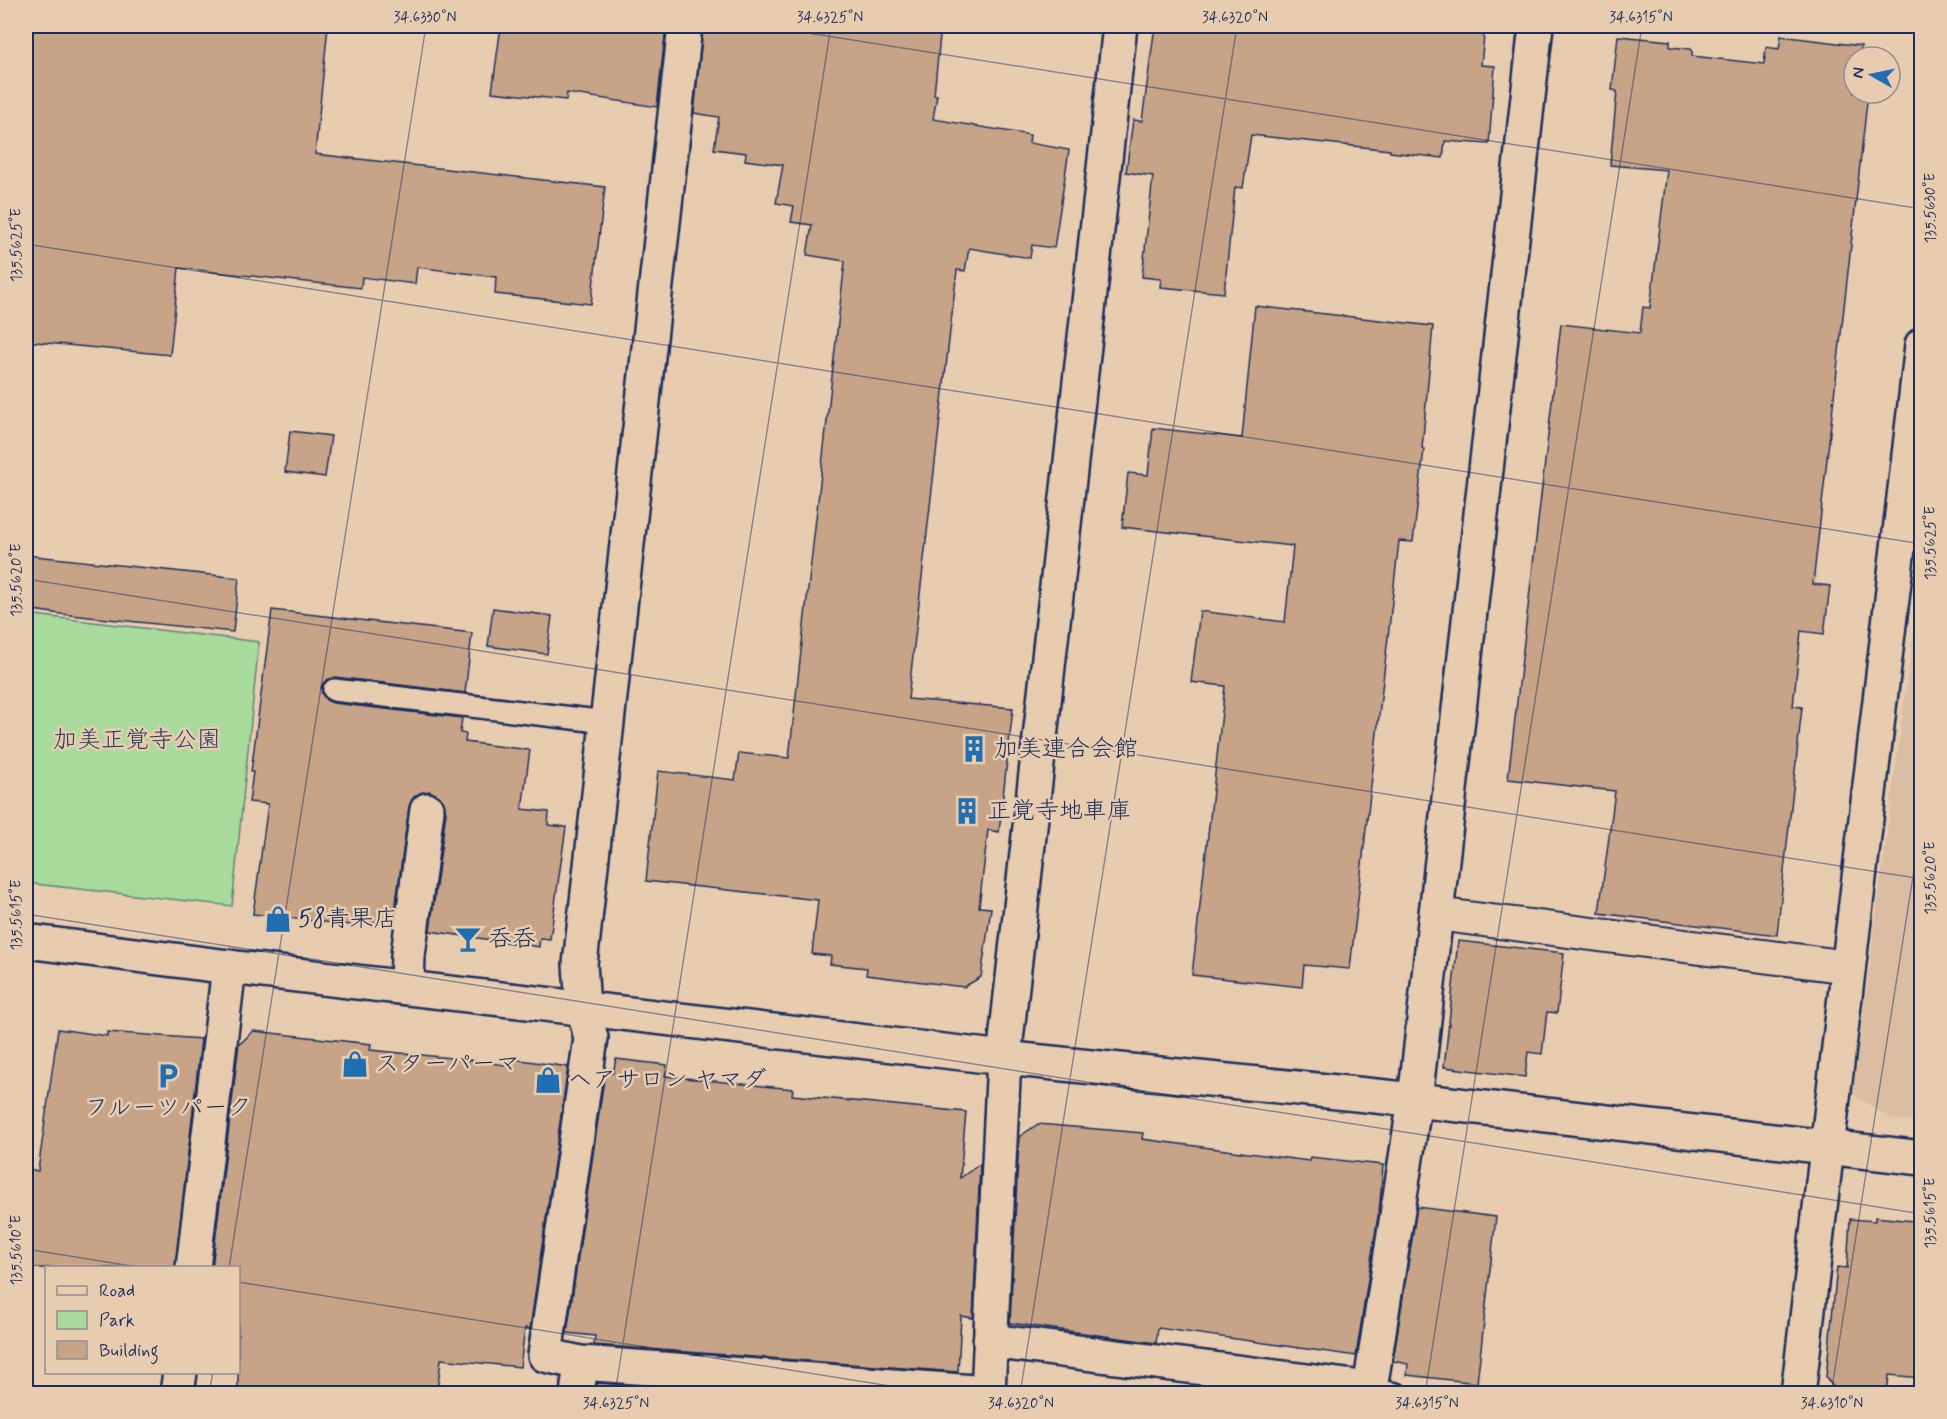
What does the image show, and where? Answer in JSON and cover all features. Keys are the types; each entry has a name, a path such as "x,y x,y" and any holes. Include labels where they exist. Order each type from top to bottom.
{"street":[{"path":"685,26 580,964 583,1007 591,1038 545,1355 579,1378 988,1393 1004,1058 1120,26"},
{"path":"990,1341 1383,1391 1536,26"},
{"path":"1798,1394 1922,345"},
{"path":"406,987 427,810"},
{"path":"1436,914 1849,967"},
{"path":"26,941 1004,1058 1415,1100 1922,1158"},
{"path":"193,1266 229,967"},
{"path":"177,1394 180,1374"}],"lane":[{"path":"334,690 607,722"}],"shaded area":[{"path":"1921,574 1922,1121 1891,1119 1853,1094"}],"green space":[{"name":"加美正覚寺公園","path":"26,614 259,642 232,906 26,883"}],"building":[{"path":"26,26 328,26 315,154 605,187 591,304 495,294 496,277 417,267 415,284 362,277 361,288 179,268 170,355 26,341"},
{"path":"501,26 666,26 657,107 567,93 566,100 492,92"},
{"path":"703,26 941,26 934,95 937,95 933,119 1030,135 1029,143 1069,150 1054,248 1032,245 1030,258 969,248 965,271 957,270 908,699 1013,708 999,832 988,830 979,907 991,908 981,977 964,987 866,975 867,968 830,964 831,956 812,954 818,900 646,881 658,771 735,780 739,753 789,758 845,261 807,255 812,225 791,222 794,206 776,203 783,165 745,160 746,153 714,149 719,117 694,113"},
{"path":"1155,26 1485,26 1481,65 1495,66 1489,144 1445,141 1443,158 1251,135 1243,188 1235,187 1224,293 1160,287 1161,279 1142,277 1153,176 1126,172 1133,120 1142,121"},
{"path":"1618,36 1670,41 1670,47 1692,49 1692,56 1764,64 1766,47 1779,49 1781,36 1853,45 1842,45 1842,105 1867,105 1813,584 1830,586 1824,634 1801,631 1793,706 1802,707 1777,935 1599,913 1615,791 1508,779 1561,324 1640,333 1643,307 1650,308 1667,170 1610,165 1617,91 1612,90"},
{"path":"1255,306 1433,326 1422,449 1424,449 1413,542 1399,541 1350,969 1304,965 1302,987 1192,975 1225,686 1191,682 1200,611 1285,622 1293,546 1122,527 1128,473 1148,475 1153,428 1242,438"},
{"path":"290,431 331,436 325,477 285,472"},
{"path":"26,555 239,578 233,632 26,609"},
{"path":"493,608 552,616 547,654 488,646"},
{"path":"272,610 472,633 465,693 335,677 324,682 321,688 322,694 326,700 333,703 462,718 460,733 466,734 465,742 530,750 522,809 549,812 548,825 566,827 550,939 540,938 539,947 430,931 446,812 444,802 439,796 429,791 413,798 409,807 393,925 359,920 359,926 253,914 268,804 249,802"},
{"path":"1458,941 1564,953 1557,1013 1547,1012 1542,1054 1528,1052 1525,1077 1444,1067"},
{"path":"58,1029 107,1036 107,1032 201,1039 175,1266 26,1268 26,1169 38,1171"},
{"path":"253,1031 371,1044 370,1050 512,1066 514,1059 568,1067 530,1329 525,1328 520,1367 441,1359 437,1394 238,1394 240,1266 212,1266 239,1043"},
{"path":"616,1059 667,1065 665,1076 793,1089 792,1095 966,1112 960,1178 980,1164 973,1318 961,1316 958,1372 594,1345 595,1336 567,1333 605,1072 613,1073"},
{"path":"1038,1124 1143,1133 1142,1139 1309,1161 1310,1157 1383,1165 1380,1203 1356,1356 1158,1328 1156,1343 1010,1323 1019,1137"},
{"path":"1417,1207 1496,1217 1477,1383 1407,1375 1408,1364 1393,1361"},
{"path":"1875,1217 1922,1222 1922,1378 1889,1375 1887,1394 1838,1394 1826,1377 1837,1267 1847,1268 1850,1219 1875,1221"},
{"path":"597,1383 740,1394 596,1394"}],"place":[{"name":"加美連合会館","path":"974,749"},
{"name":"正覚寺地車庫","path":"967,811"},
{"name":"58青果店","path":"278,919"},
{"name":"呑呑","path":"468,939"},
{"name":"スターパーマ","path":"355,1064"},
{"name":"フルーツパーク","path":"168,1076"},
{"name":"ヘアサロン ヤマダ","path":"548,1080"}]}
